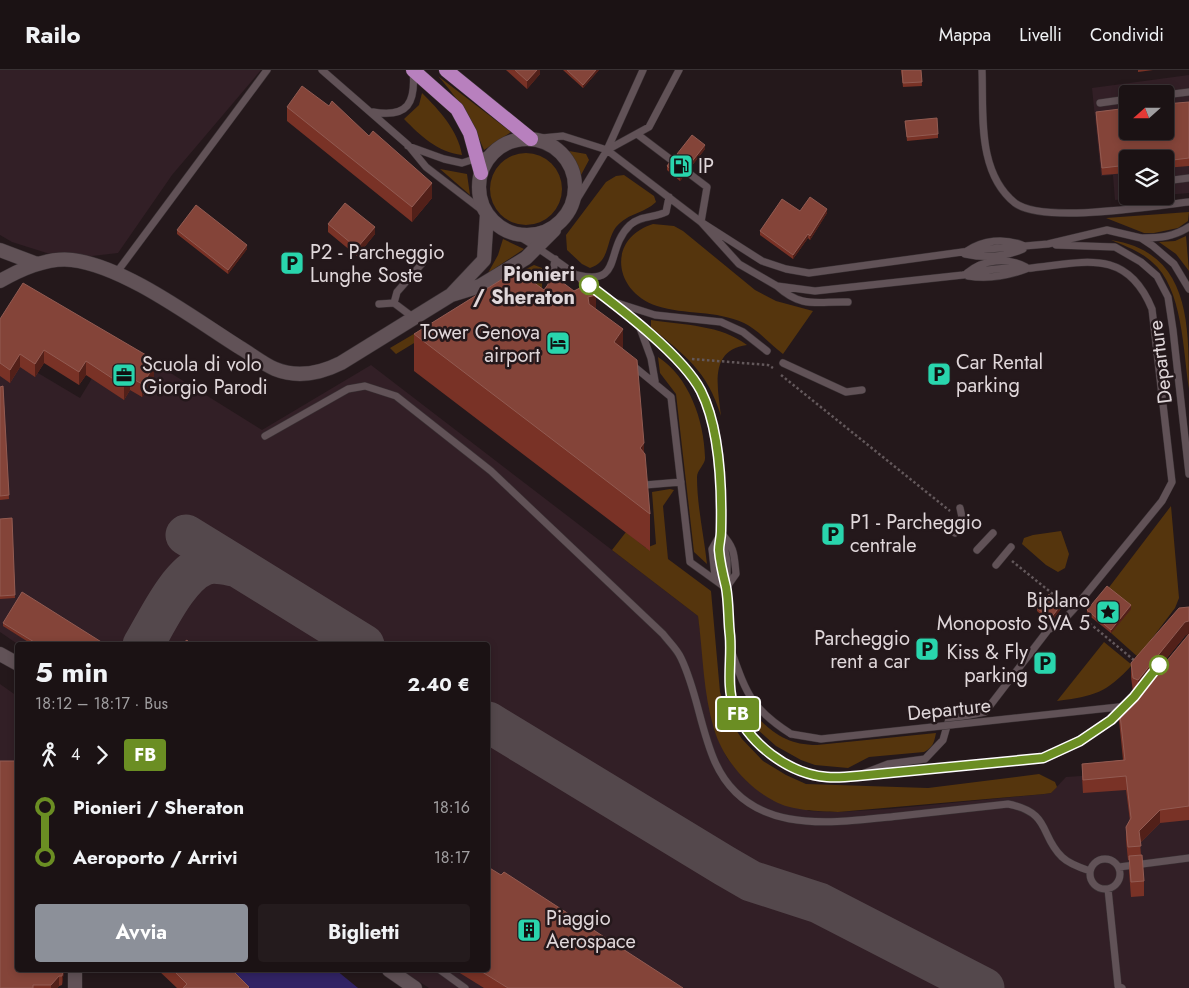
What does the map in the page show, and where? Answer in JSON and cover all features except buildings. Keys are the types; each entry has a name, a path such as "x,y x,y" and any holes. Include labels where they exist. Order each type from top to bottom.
{"highway":[{"path":"413,70 457,109 470,133 481,173"},
{"path":"446,70 532,139"}],"street":[{"path":"450,295 480,286 526,258 562,221 570,209 576,184 568,162 553,146 532,139 513,141 493,153 481,173 480,198 486,214 496,225 517,235 530,236 543,233 562,221"},
{"path":"0,281 37,264 70,259 100,265 117,272 276,369 303,374 322,372 341,363 450,295 484,260 486,214"},
{"path":"0,250 37,264"},
{"path":"0,654 15,662"},
{"path":"75,988 76,972"},
{"path":"392,972 415,988"}],"lane":[{"path":"117,272 267,70"},
{"path":"322,70 408,145 426,167 486,214"},
{"path":"372,112 390,115 403,110 412,97 414,90 413,70"},
{"path":"570,209 607,150 643,70"},
{"path":"607,150 649,127 679,70"},
{"path":"982,70 986,152 992,172 1001,188 1016,204 1033,210 1059,214 1189,202"},
{"path":"1174,94 1189,92"},
{"path":"1100,102 1119,100"},
{"path":"637,134 707,187 701,222"},
{"path":"532,139 563,136 607,150 701,222 762,261 809,274 962,254 978,257 1004,255 1027,247 1107,230 1141,238 1162,238 1179,233 1189,227"},
{"path":"408,145 444,159 462,163 493,153"},
{"path":"1174,180 1189,178"},
{"path":"574,274 596,278 606,274 611,265 617,243 624,232 641,219 666,212 669,198"},
{"path":"701,222 739,264 776,286 790,298 807,302 848,302"},
{"path":"517,235 555,259 607,298 683,365 700,390 712,421 718,469 721,533 712,549 715,576 726,588 731,648 730,681 734,707 746,729 761,745 781,761 801,772 826,777 857,776 1043,758 1080,741 1111,720 1134,697"},
{"path":"1141,238 1174,264 1189,289"},
{"path":"962,254 978,243 1010,240 1027,247"},
{"name":"Departure","path":"1048,244 1115,247 1141,262 1157,276 1168,298 1189,474"},
{"path":"394,304 397,292 426,259"},
{"path":"551,295 555,259"},
{"path":"776,286 815,291 963,275 988,270 1029,268 1091,261 1106,263 1133,278 1145,292 1152,309 1172,482 1162,501 1061,623 1048,630 985,712 949,719 943,740 925,759 888,764 857,776"},
{"path":"607,298 640,312 721,322 743,332 767,351"},
{"path":"379,304 394,304 414,318"},
{"path":"639,326 651,358 655,381"},
{"path":"624,358 655,381 671,397 690,562 726,588"},
{"path":"783,363 846,392 862,390"},
{"path":"266,436 348,389 365,386 396,396 491,471 663,634 680,656 689,676 700,720 716,764 728,784 752,806 775,816 803,823 835,823 1008,804 1022,807 1035,816 1046,827 1062,857 1090,871"},
{"path":"645,485 681,482"},
{"path":"955,533 963,522 960,508"},
{"path":"721,533 734,546 736,567 736,574 726,588"},
{"path":"977,550 993,533"},
{"path":"996,565 1011,547"},
{"name":"Departure","path":"731,648 748,696 771,721 791,734 821,739 1125,708 1138,701 1144,693"},
{"path":"1119,867 1189,858"},
{"path":"1101,859 1114,861 1119,867 1120,879 1113,887 1108,889 1097,886 1090,876 1090,871 1093,864 1101,859"},
{"path":"1108,889 1119,987"},
{"path":"443,972 465,988"}],"path":[{"path":"689,362 693,359 768,365 963,522"}],"shaded area":[{"path":"0,70 261,70 172,175 118,253 92,256 50,254 12,242 0,235"},
{"path":"1189,75 1189,193 1174,194 1174,150 1119,150 1119,200 1115,200 1113,175 1101,176 1092,88"},
{"path":"438,76 511,132 484,150 465,111"},
{"path":"422,93 441,113 452,129 462,155 437,147 404,119 419,105"},
{"path":"569,151 586,154 589,160 581,175"},
{"path":"526,153 546,159 556,169 562,189 556,209 546,219 526,225 506,219 496,209 490,189 496,169 506,159"},
{"path":"440,169 467,174 470,195"},
{"path":"624,175 654,196 656,202 618,224 611,235 601,262 590,268 582,264 567,250 566,235 606,182 616,176"},
{"path":"1189,212 1188,221 1178,228 1154,233 1144,233 1106,218"},
{"path":"653,224 674,226 683,231 755,290 776,301 813,311 783,354 759,333 744,323 723,316 678,311 657,306 643,299 632,289 624,278 621,265 622,253 628,241 638,231"},
{"path":"1186,236 1189,271 1176,254 1159,242 1175,241"},
{"path":"503,239 524,249 488,273 498,255"},
{"path":"1111,240 1137,247 1156,259 1170,274 1179,294 1185,315 1188,339 1189,389 1180,321 1170,287 1162,273 1147,258"},
{"path":"534,265 542,268 542,293 514,275"},
{"path":"497,285 490,297 396,354 390,348"},
{"path":"651,320 702,327 726,333 747,345 735,348 726,354 721,362 718,372 718,394 721,416 709,387 702,376 685,356 651,327"},
{"path":"0,324 38,373 80,398 116,339 262,430 371,365 698,616 714,730 727,758 747,781 809,811 838,812 889,809 1044,794 1051,793 1066,777 1125,773 1189,691 1189,988 429,988 404,972 490,972 490,642 15,642 0,632"},
{"path":"658,357 669,366 686,388 693,401 702,429 705,460 697,474 697,488 707,564 694,552 676,394 660,373"},
{"path":"674,490 663,506 668,559 711,591 720,692 727,716 742,739 763,761 806,784 928,788 1039,774 1055,782 1057,787 1051,793 1044,794 838,812 789,807 774,801 754,788 737,771 723,751 714,729 705,687 698,616 612,550 626,532 646,548 656,544 652,492"},
{"path":"1171,506 1179,598 1175,608 1138,657 1111,633 1131,609 1107,590"},
{"path":"1061,531 1069,554 1065,568 1058,572 1046,565 1022,544 1024,538 1033,535"},
{"path":"1104,642 1132,665 1115,682 1099,692 1057,701"},
{"path":"0,684 15,695 16,972 0,988"},
{"path":"742,701 766,726 793,742 817,745 936,733 935,739 933,744 924,752 869,757 848,768 815,765 801,760 776,746 758,730"},
{"path":"233,972 338,972 358,988 250,988"}],"taxiway":[{"path":"145,642 169,600 185,578 194,570 212,563 238,567 186,535"},
{"path":"238,567 359,642"},
{"path":"490,723 751,881 819,903 984,988"}],"bus line":[{"name":"FB","path":"589,285 607,298 683,365 700,390 712,421 718,469 721,533 719,548 722,575 726,588 731,648 730,681 734,707 746,729 761,745 781,761 801,772 826,777 918,771 1043,758 1080,741 1111,720 1134,697 1159,665"}],"place":[{"name":"IP","path":"681,166"},
{"name":"P2 - Parcheggio Lunghe Soste","path":"292,263"},
{"name":"Pionieri / Sheraton","path":"589,285"},
{"name":"Tower Genova airport","path":"558,343"},
{"name":"Car Rental parking","path":"939,374"},
{"name":"Scuola di volo Giorgio Parodi","path":"124,375"},
{"name":"P1 - Parcheggio centrale","path":"833,534"},
{"name":"Biplano Monoposto SVA 5","path":"1108,612"},
{"name":"Parcheggio rent a car","path":"927,649"},
{"name":"Kiss & Fly parking","path":"1045,663"},
{"name":"Piaggio Aerospace","path":"529,930"}]}
